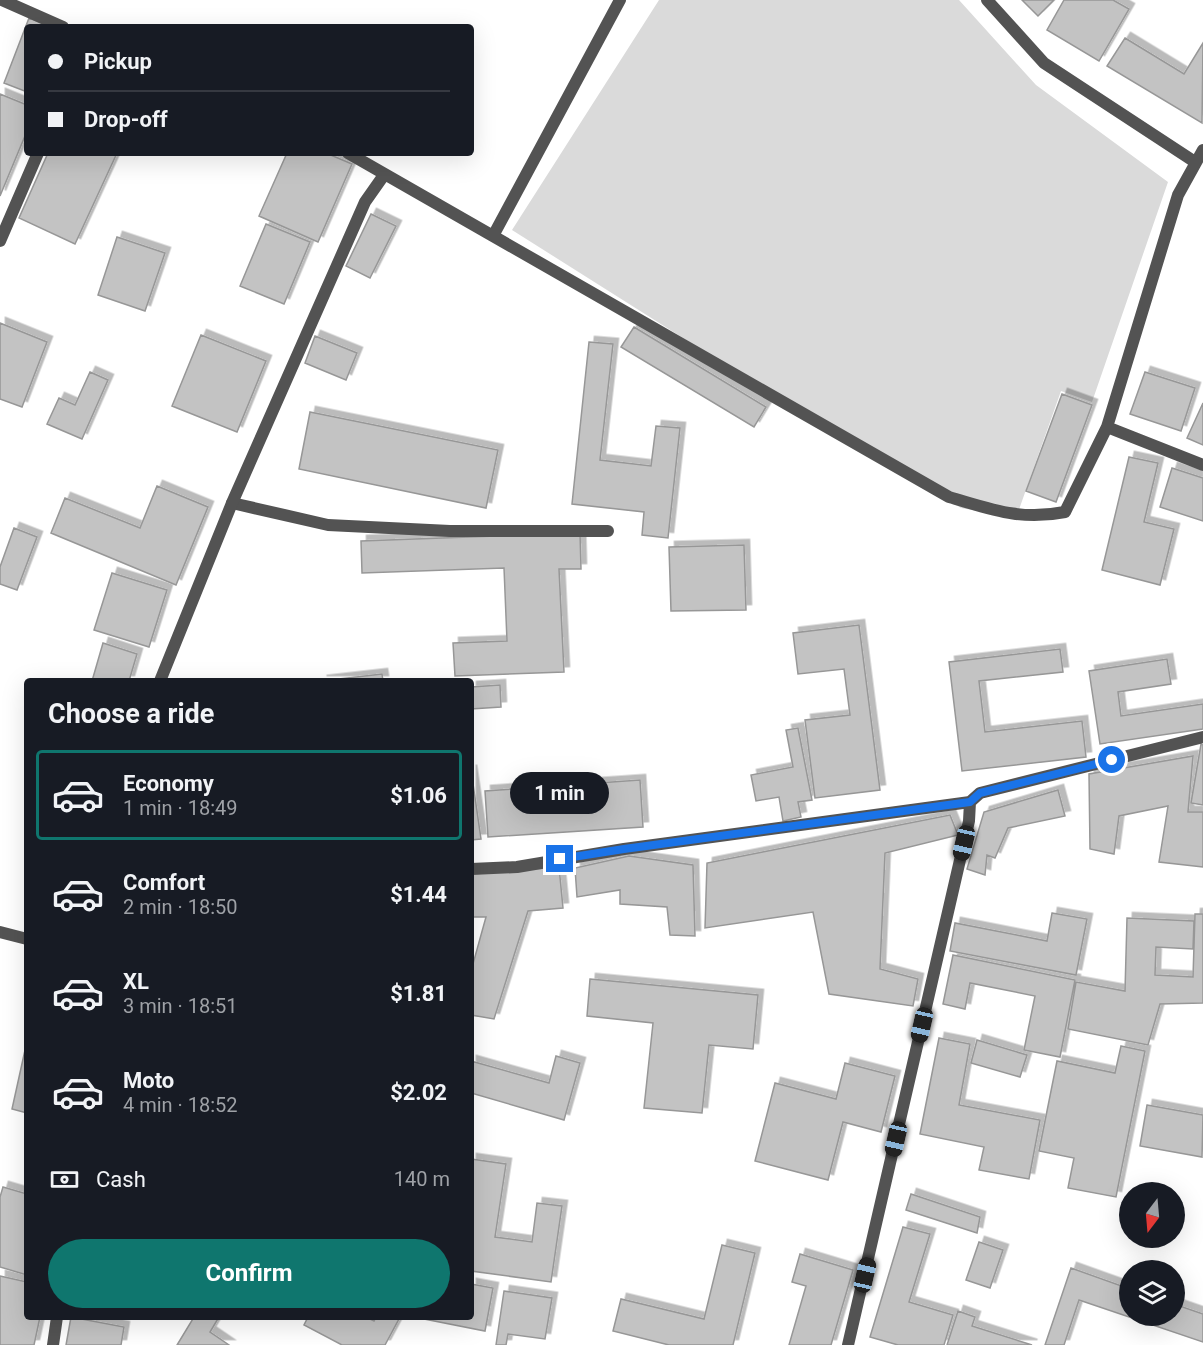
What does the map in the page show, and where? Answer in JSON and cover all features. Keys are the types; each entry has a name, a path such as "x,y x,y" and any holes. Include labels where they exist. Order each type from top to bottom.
{"street":[{"path":"2,0 56,24"},
{"path":"493,236 620,0"},
{"path":"987,0 1044,63 1196,162"},
{"path":"353,156 949,497 1010,515 1043,517 1065,512 1107,427 1178,195 1203,150"},
{"path":"0,241 37,156"},
{"path":"161,678 232,503 365,202 384,175"},
{"path":"1107,427 1203,465"},
{"path":"232,503 328,525 450,531 608,531"},
{"path":"474,869 517,867 624,849 970,802 980,793 1203,737"},
{"path":"850,1344 966,832 970,802"},
{"path":"0,932 24,938"},
{"path":"53,1345 57,1320"}],"shaded area":[{"path":"659,0 959,0 1036,85 1168,182 1092,402 1061,391 1016,518 961,508 740,374 512,230"}],"building":[{"path":"1022,0 1054,0 1038,16"},
{"path":"1064,0 1113,0 1129,9 1099,61 1047,30"},
{"path":"29,18 45,24 27,24"},
{"path":"24,31 24,91 4,83"},
{"path":"1125,38 1184,74 1203,43 1202,123 1107,66"},
{"path":"0,94 24,104 24,138 0,196"},
{"path":"47,156 116,156 75,244 19,218"},
{"path":"286,156 333,156 352,164 318,242 259,216"},
{"path":"371,214 396,226 370,278 346,266"},
{"path":"266,224 310,242 284,304 240,286"},
{"path":"117,237 165,253 145,311 98,295"},
{"path":"0,323 47,342 22,407 0,399"},
{"path":"634,327 766,407 754,427 621,347"},
{"path":"201,335 266,361 237,432 172,406"},
{"path":"315,336 357,353 346,380 305,363"},
{"path":"589,342 613,344 600,460 651,466 656,426 680,428 668,538 642,535 644,512 572,504"},
{"path":"90,372 108,380 82,439 47,424 59,398 75,405"},
{"path":"1145,372 1195,388 1181,431 1130,414"},
{"path":"1062,394 1092,405 1056,502 1026,491"},
{"path":"1203,403 1203,445 1187,438"},
{"path":"310,412 498,450 486,508 299,469"},
{"path":"1129,457 1158,463 1144,522 1174,529 1160,585 1102,570"},
{"path":"1172,468 1203,478 1203,521 1160,507"},
{"path":"157,486 208,507 176,585 51,533 65,498 140,528"},
{"path":"14,528 37,537 17,590 0,584 0,567"},
{"path":"580,533 581,569 559,569 564,672 455,676 453,643 507,641 504,568 362,573 361,541"},
{"path":"744,545 746,610 671,611 669,547"},
{"path":"112,573 167,590 149,647 94,630"},
{"path":"859,625 880,790 815,798 805,720 850,715 844,669 798,674 793,633"},
{"path":"103,643 137,654 130,678 93,678"},
{"path":"1060,649 1063,672 979,681 985,732 1082,721 1086,757 962,771 949,662"},
{"path":"1167,659 1171,684 1118,692 1121,716 1203,704 1203,729 1100,744 1089,671"},
{"path":"382,674 383,678 347,678"},
{"path":"500,685 501,707 474,709 474,687"},
{"path":"798,728 812,800 798,802 801,817 783,821 779,797 756,801 751,775 793,767 786,730"},
{"path":"1201,744 1203,745 1203,805 1191,803"},
{"path":"1193,756 1188,812 1203,812 1203,867 1159,862 1168,806 1119,816 1114,854 1090,849 1089,774"},
{"path":"640,780 643,827 488,837 485,791"},
{"path":"1058,790 1065,816 1008,828 995,858 987,855 985,875 967,869 984,812"},
{"path":"474,791 481,839 474,840"},
{"path":"950,815 958,835 885,853 880,969 918,979 913,1006 829,994 813,912 705,928 707,863"},
{"path":"629,856 693,865 695,936 670,935 667,907 620,904 620,890 577,897 575,868"},
{"path":"559,867 563,908 528,911 494,1019 474,1016 474,960 486,917 474,917 474,874"},
{"path":"1052,913 1087,919 1076,975 950,951 955,923 1047,941"},
{"path":"1195,914 1203,914 1203,1003 1160,1004 1148,1045 1068,1029 1076,982 1125,991 1127,918 1194,921 1193,949 1156,947 1155,975 1193,977"},
{"path":"953,955 1075,980 1060,1057 1024,1050 1035,996 970,983 965,1009 943,1004"},
{"path":"590,979 758,995 753,1049 709,1045 702,1113 644,1108 653,1023 587,1016"},
{"path":"939,1038 970,1044 959,1105 1040,1120 1029,1179 979,1170 984,1147 920,1134"},
{"path":"977,1040 1027,1055 1020,1077 971,1063"},
{"path":"1121,1046 1145,1051 1116,1197 1068,1188 1074,1158 1039,1151 1057,1061 1115,1073"},
{"path":"24,1055 24,1112 12,1109"},
{"path":"556,1056 580,1063 564,1120 474,1094 474,1062 549,1083"},
{"path":"845,1063 895,1076 881,1132 843,1122 828,1180 755,1161 775,1083 836,1099"},
{"path":"1147,1105 1203,1115 1202,1157 1140,1146"},
{"path":"474,1159 506,1164 495,1237 532,1242 537,1203 562,1206 551,1282 474,1271"},
{"path":"3,1187 24,1193 24,1274 0,1267 0,1197"},
{"path":"911,1194 980,1217 977,1233 906,1210"},
{"path":"903,1227 930,1234 909,1302 953,1315 944,1345 898,1345 870,1337"},
{"path":"979,1242 1003,1250 990,1288 966,1280"},
{"path":"722,1245 755,1253 733,1345 669,1345 613,1331 621,1299 704,1319"},
{"path":"800,1254 853,1270 831,1345 789,1345 806,1286 792,1282"},
{"path":"1071,1268 1119,1285 1119,1314 1079,1300 1064,1345 1045,1345"},
{"path":"0,1276 24,1281 24,1320 39,1320 34,1345 0,1345"},
{"path":"474,1285 493,1288 485,1331 429,1320 474,1320"},
{"path":"504,1291 552,1298 545,1339 508,1334 506,1345 496,1345"},
{"path":"1185,1308 1203,1314 1203,1342 1156,1326 1185,1326"},
{"path":"958,1311 975,1317 972,1326 1032,1345 947,1345"},
{"path":"70,1320 87,1320 124,1327 121,1345 66,1345"},
{"path":"192,1320 217,1320 210,1332 229,1345 177,1345"},
{"path":"306,1320 398,1320 385,1345 342,1345 304,1325"}],"route":[{"path":"560,859 970,802 980,793 1112,760"}]}
